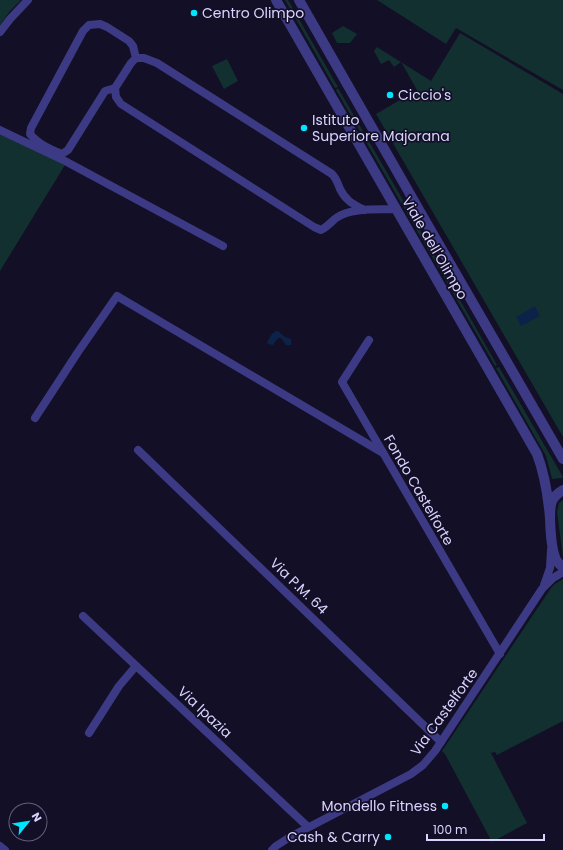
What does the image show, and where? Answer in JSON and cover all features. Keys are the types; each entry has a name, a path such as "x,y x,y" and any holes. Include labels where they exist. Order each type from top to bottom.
{"street":[{"path":"0,32 28,0"},
{"name":"Viale dell'Olimpo","path":"276,0 537,454 546,481 554,557 558,563 563,566"},
{"name":"Viale dell'Olimpo","path":"298,0 563,459"},
{"path":"136,58 133,46 129,41 100,24 89,25 83,31 31,128 30,134 36,140 62,154 68,150 106,91 115,88 131,63 136,58 144,58 156,63 332,174 336,179 340,190 349,202 364,210"},
{"path":"115,88 116,97 121,104 314,227 321,230 336,218 352,211 396,209"},
{"path":"0,130 65,161 224,246"},
{"path":"35,418 117,296 383,453"},
{"name":"Fondo Castelforte","path":"369,340 342,382 500,654"},
{"name":"Via P.M. 64","path":"138,450 441,742"},
{"path":"550,518 554,498 563,490"},
{"name":"Via Castelforte","path":"542,590 550,568 552,540"},
{"name":"Via Castelforte","path":"272,850 283,841 308,827 411,774 426,762 435,751 542,590 553,578 563,572"},
{"name":"Via Ipazia","path":"83,616 308,827"},
{"path":"88,733 119,686 136,666"},
{"path":"0,846 5,850"}],"green space":[{"path":"0,0 21,0 10,11 0,25"},
{"path":"285,0 288,0 338,87 335,88"},
{"path":"377,0 563,0 563,90 456,28 446,44"},
{"path":"343,26 357,34 350,43 337,43 332,33"},
{"path":"460,33 563,94 563,437 376,114 417,90 401,62 431,81"},
{"path":"377,47 401,62 394,67 389,60 381,64 374,51"},
{"path":"227,59 238,81 224,89 212,66"},
{"path":"338,88 418,226 415,227 336,90"},
{"path":"0,133 65,165 0,271"},
{"path":"419,228 497,365 495,366 416,229"},
{"path":"499,367 563,477 562,478 552,479 546,456 496,368"},
{"path":"563,500 563,557 557,512 559,503"},
{"path":"563,579 563,721 497,755 495,752 491,753 527,823 492,842 442,751 551,588"}],"water":[{"path":"535,306 540,316 521,326 516,317"},
{"path":"276,331 291,339 291,345 286,345 281,338 278,338 273,345 268,344 267,342"}],"place":[{"name":"Centro Olimpo","path":"194,13"},
{"name":"Ciccio's","path":"390,95"},
{"name":"Istituto Superiore Majorana","path":"304,128"},
{"name":"Mondello Fitness","path":"445,806"},
{"name":"Cash & Carry","path":"388,837"}]}
